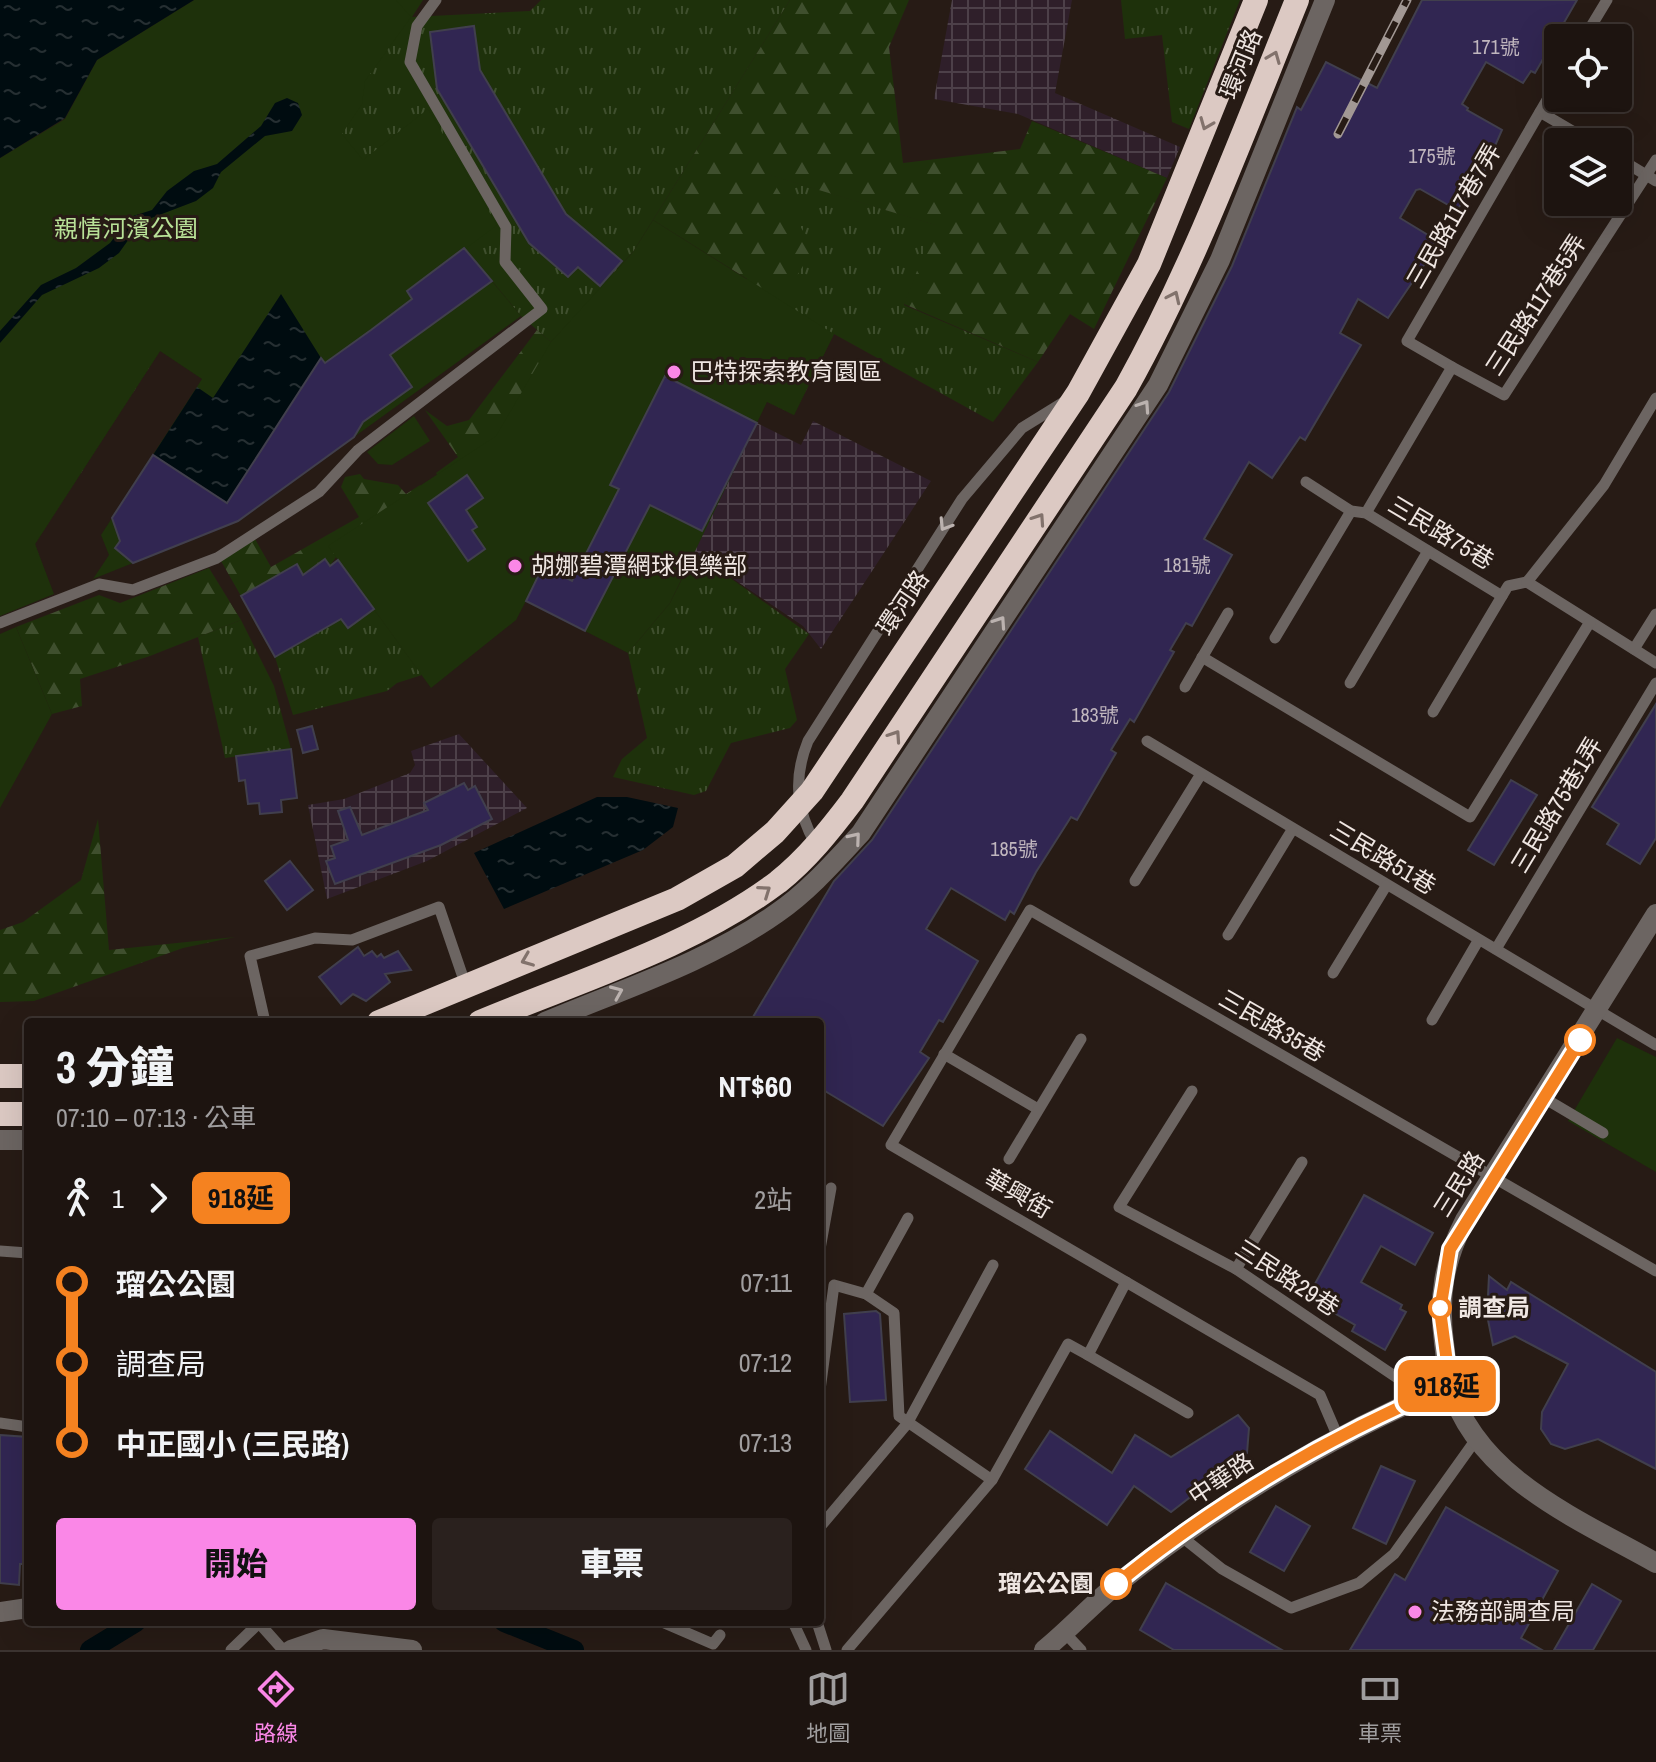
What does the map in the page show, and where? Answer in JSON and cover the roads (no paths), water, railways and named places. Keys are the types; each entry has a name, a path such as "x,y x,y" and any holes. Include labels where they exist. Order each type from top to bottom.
{"highway":[{"name":"環河路","path":"389,1018 677,899 735,866 775,832 812,791 1078,393 1149,264 1256,0"},
{"name":"環河路","path":"489,1018 724,917 780,880 820,842 852,801 1133,375 1192,259 1297,0"},
{"path":"0,1076 24,1076"},
{"path":"0,1114 24,1114"}],"street":[{"path":"554,1018 722,947 778,913 820,877 861,833 1158,385 1220,260 1325,0"},
{"name":"三民路","path":"1656,914 1450,1249 1441,1288 1440,1310 1450,1385 1477,1438 1498,1464 1521,1482 1656,1563"},
{"path":"0,1140 24,1140"},
{"name":"中華路","path":"1044,1650 1122,1580 1271,1476 1338,1437 1450,1385"},
{"path":"0,1612 24,1609"},
{"path":"291,1650 323,1639 412,1650"}],"lane":[{"path":"0,623 99,584 133,590 217,558 319,492 358,450 542,309 505,262 506,227 410,62 417,26 436,0"},
{"path":"1592,24 1607,0"},
{"name":"三民路117巷7弄","path":"1452,367 1407,341 1544,105"},
{"path":"1540,112 1567,128"},
{"path":"1632,166 1652,178 1656,160"},
{"name":"三民路117巷5弄","path":"1366,513 1452,367 1504,395 1652,178"},
{"path":"842,872 817,848 801,813 798,776 808,741 962,499 996,454 1022,428 1078,393"},
{"path":"1656,398 1604,485 1527,582 1656,663"},
{"path":"1306,482 1351,511 1366,513"},
{"path":"1275,638 1351,511"},
{"name":"三民路75巷","path":"1366,513 1502,596 1508,586 1527,582"},
{"path":"1350,683 1428,551"},
{"path":"1433,712 1502,596"},
{"path":"1185,687 1228,613"},
{"path":"1634,649 1656,614"},
{"path":"1202,657 1470,817 1590,622"},
{"name":"三民路75巷1弄","path":"1496,949 1656,683"},
{"name":"三民路51巷","path":"1147,741 1656,1045"},
{"path":"1135,881 1201,774"},
{"path":"1228,935 1292,830"},
{"path":"1333,973 1386,886"},
{"path":"264,1018 250,956 315,938 352,940 439,907 466,986"},
{"name":"華興街","path":"1030,910 891,1145 1320,1395 1338,1437"},
{"name":"三民路35巷","path":"1030,910 1656,1271"},
{"path":"1432,1020 1478,941"},
{"path":"1009,1159 1081,1039"},
{"path":"944,1054 1038,1109"},
{"name":"三民路29巷","path":"1192,1091 1119,1207 1236,1269 1424,1396"},
{"path":"1544,1098 1603,1133"},
{"path":"1236,1269 1302,1162"},
{"path":"824,1227 831,1188"},
{"path":"866,1294 908,1218"},
{"path":"0,1251 24,1253"},
{"path":"824,1522 907,1424 993,1265"},
{"path":"1088,1355 1126,1282"},
{"path":"824,1360 834,1285 866,1294 894,1313 899,1416 992,1480"},
{"path":"847,1650 992,1480 1068,1344 1188,1413"},
{"path":"0,1423 24,1426"},
{"path":"1182,1537 1222,1569 1291,1608 1359,1583 1394,1554 1477,1438"},
{"path":"231,1650 256,1626"},
{"path":"263,1626 283,1650"},
{"path":"671,1626 713,1644 720,1635"},
{"path":"795,1626 806,1650"},
{"path":"818,1626 826,1650"},
{"path":"1065,1633 1081,1650"}],"water":[{"path":"0,0 194,0 97,60 65,118 0,158"},
{"path":"287,98 298,103 302,115 292,131 265,136 221,172 213,188 196,201 141,222 119,253 99,268 42,295 0,343 0,331 41,285 76,268 110,243 130,217 152,210 167,191 194,171 217,164 261,126 275,103"},
{"path":"281,294 321,358 227,503 153,455 197,387 213,398"},
{"path":"597,797 627,797 678,808 673,827 643,850 504,909 474,853"}],"waterway":[{"path":"90,1650 129,1626"},
{"path":"514,1626 574,1650"}],"railway":[{"path":"1338,134 1407,0"}],"place":[{"name":"巴特探索教育園區","path":"674,372"},
{"name":"胡娜碧潭網球俱樂部","path":"515,566"},
{"name":"調查局","path":"1440,1308"},
{"name":"瑠公公園","path":"1116,1584"},
{"name":"法務部調查局","path":"1415,1612"}],"park label":[{"name":"親情河濱公園","path":"126,229"}]}
